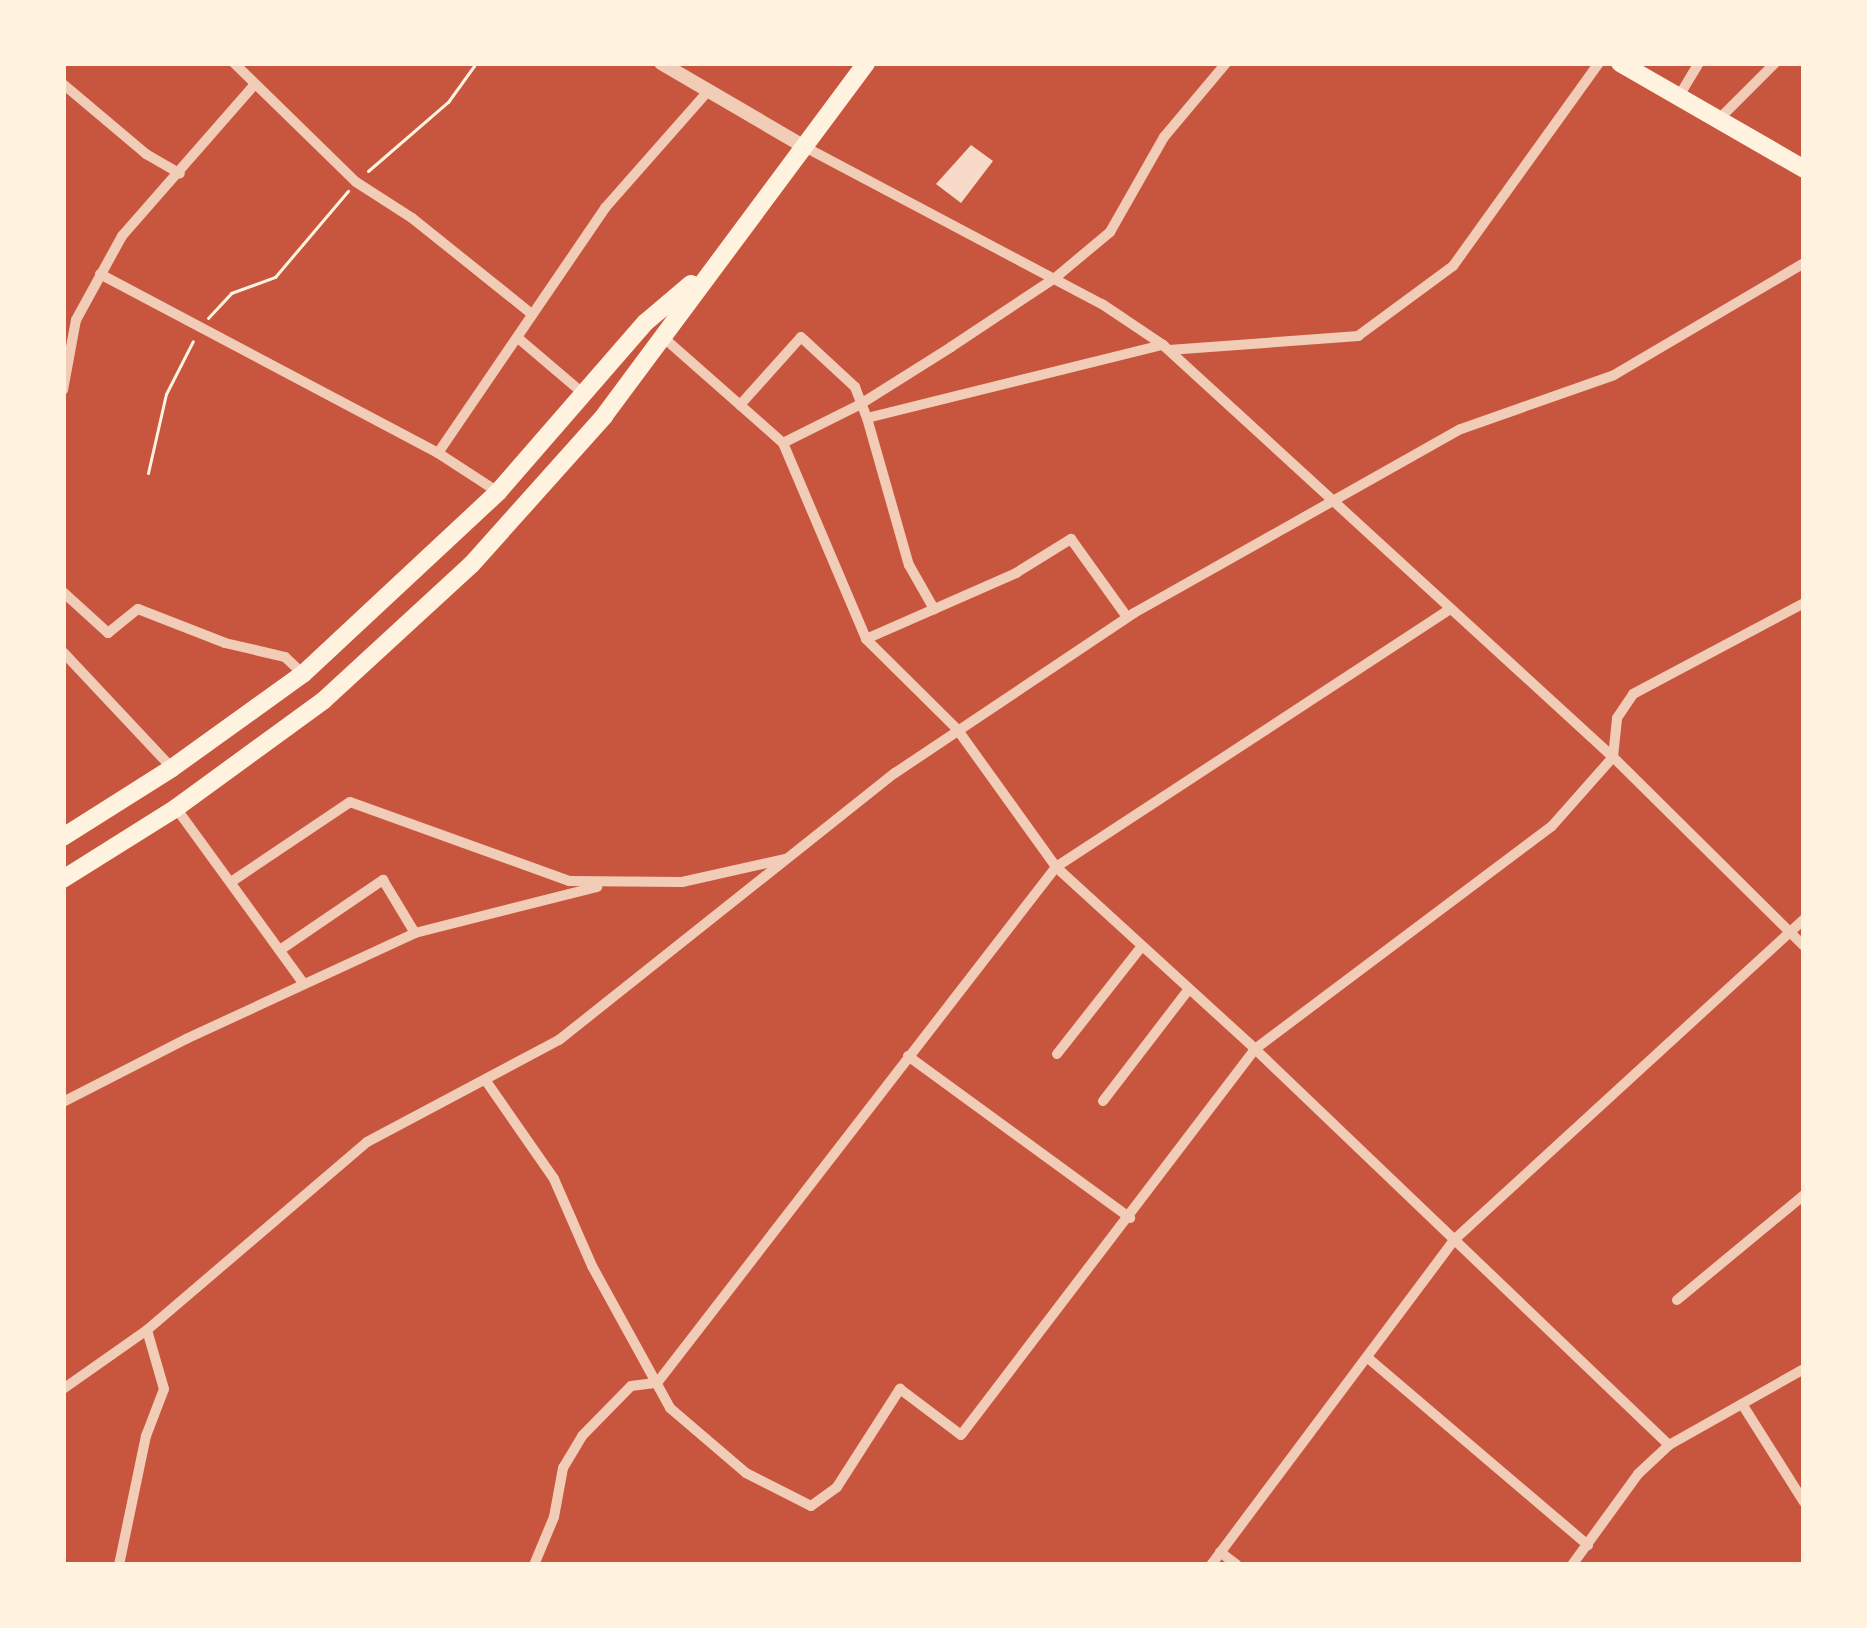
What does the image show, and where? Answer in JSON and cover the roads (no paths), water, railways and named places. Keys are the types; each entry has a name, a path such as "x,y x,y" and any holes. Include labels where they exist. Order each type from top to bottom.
{"main road":[{"path":"63,879 176,808 324,700 419,618 526,510 664,338 709,269 866,63"},
{"path":"1620,63 1804,169"},
{"path":"63,837 172,768 303,674 498,492 646,322 709,269"}],"street":[{"path":"234,63 356,182 412,218 532,314"},
{"path":"661,63 803,146 1055,278 1166,348 1613,757 1804,946"},
{"path":"784,442 860,405 1055,278 1110,232 1164,137 1226,63"},
{"path":"867,418 1166,348 1358,336 1453,266 1599,63"},
{"path":"1679,96 1700,63"},
{"path":"1718,120 1775,63"},
{"path":"63,84 146,154 180,173"},
{"path":"63,390 76,320 122,236 254,86"},
{"path":"438,453 613,198 709,91"},
{"path":"63,1390 147,1330 368,1142 559,1040 957,729 1127,617 1461,429 1614,375 1752,298 1804,263"},
{"path":"100,274 438,453 498,492"},
{"path":"740,405 801,337 855,387 910,565 934,609"},
{"path":"518,338 585,395"},
{"path":"664,338 784,442 866,639 957,729 1056,868 1255,1049 1669,1445"},
{"path":"866,639 1016,573 1071,539 1127,617"},
{"path":"65,597 108,632 138,609 226,643 286,657 303,674"},
{"path":"486,1081 554,1179 592,1266 670,1408 712,1448 812,1506 837,1487 900,1389 961,1435 1255,1049 1552,826 1613,757 1617,718 1633,694 1804,603"},
{"path":"534,1565 554,1517 563,1468 582,1436 632,1386 657,1383 1056,868 1451,609"},
{"path":"63,652 172,768"},
{"path":"231,882 335,806 350,802 569,881 682,882 785,859"},
{"path":"176,808 303,982"},
{"path":"280,950 382,880 416,934"},
{"path":"63,1102 303,982 416,934 562,900 603,884"},
{"path":"1211,1565 1455,1239 1804,919"},
{"path":"1057,1054 1142,946"},
{"path":"1103,1101 1189,989"},
{"path":"908,1056 1130,1218"},
{"path":"1677,1300 1804,1195"},
{"path":"119,1565 146,1436 164,1389 147,1330"},
{"path":"1368,1358 1588,1546"},
{"path":"1572,1565 1637,1474 1669,1445 1804,1369"},
{"path":"1742,1404 1804,1502"},
{"path":"1220,1552 1237,1565"}]}
